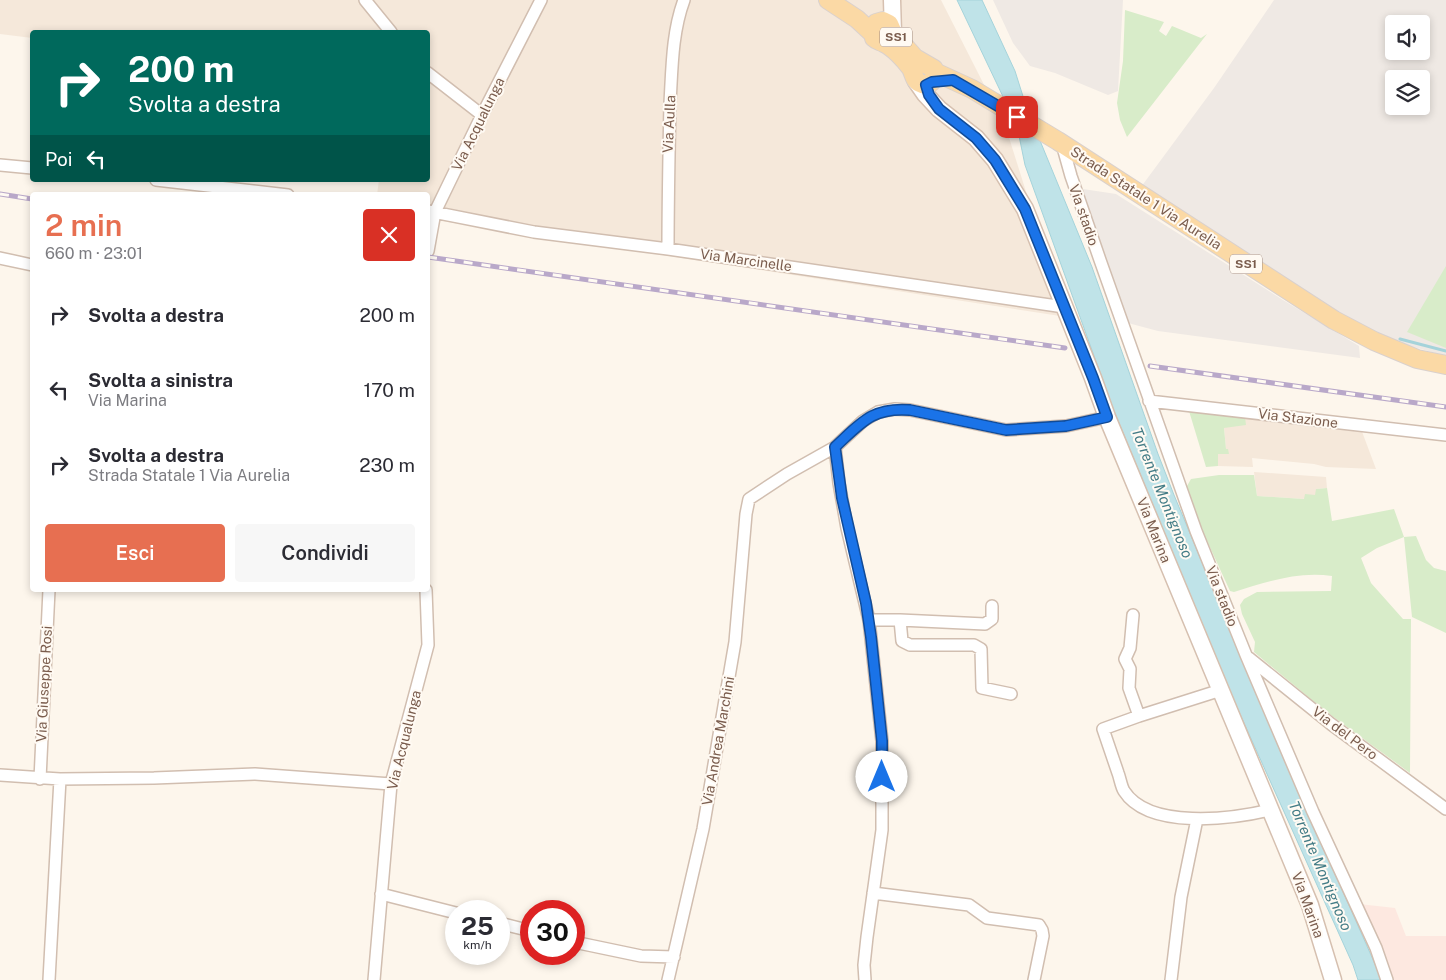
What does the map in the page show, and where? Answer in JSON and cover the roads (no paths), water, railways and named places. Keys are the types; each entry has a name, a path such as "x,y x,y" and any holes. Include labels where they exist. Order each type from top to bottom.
{"main road":[{"path":"828,0 857,19 881,27 891,0"},
{"name":"SS1","path":"881,27 874,38 885,43 911,68 927,80"},
{"name":"Strada Statale 1 Via Aurelia","path":"927,80 953,80 1061,142 1334,320 1374,341 1417,359 1446,365"},
{"name":"Via Marina","path":"927,80 936,106 976,138 995,160 1025,209 1107,417 1310,905 1333,980"}],"street":[{"path":"365,0 389,30"},
{"name":"Via Acqualunga","path":"430,238 432,226 431,212 541,0"},
{"name":"Via Aulla","path":"668,249 668,165 672,55 680,11 684,0"},
{"path":"430,75 482,115"},
{"name":"Via stadio","path":"1061,142 1071,176 1176,477 1246,655 1313,812 1376,948 1387,980"},
{"path":"0,165 30,168"},
{"path":"174,182 262,192"},
{"name":"Via Marcinelle","path":"431,212 534,232 668,249 1064,307"},
{"path":"0,258 30,265"},
{"name":"Via Stazione","path":"1149,401 1446,435"},
{"path":"865,980 864,965 882,830 882,741 869,620 847,528 835,447 863,421 878,412 895,409 910,410 1006,430 1066,426 1107,417"},
{"name":"Via Andrea Marchini","path":"668,980 703,829 735,642 746,514 749,499 787,474 835,447"},
{"name":"Via Giuseppe Rosi","path":"40,779 49,592"},
{"name":"Via Acqualunga","path":"374,980 391,784 428,645 426,592"},
{"path":"869,620 985,624 992,619 992,606"},
{"path":"1132,615 1130,648 1125,659 1130,669 1129,688 1139,716"},
{"path":"900,620 902,641 910,645 974,644 981,649 982,688 1011,694"},
{"name":"Via del Pero","path":"1246,655 1337,728 1446,809"},
{"path":"1221,690 1103,729 1124,791 1149,812 1170,817 1197,819 1256,814 1270,810"},
{"path":"0,775 60,779 256,774 391,784"},
{"path":"49,980 60,779"},
{"path":"1171,980 1181,897 1197,819"},
{"path":"873,893 969,905 987,918 1039,925 1043,936 1034,980"},
{"path":"381,894 445,910"},
{"path":"585,944 641,956 674,957"}],"water":[{"name":"Torrente Montignoso","path":"957,0 982,0 1015,71 1027,109 1092,267 1174,495 1278,745 1382,980 1358,980 1353,965 1235,703 1114,411 1025,165 1017,126"}],"waterway":[{"path":"1400,339 1446,351"}],"railway":[{"path":"0,194 30,199"},
{"path":"430,257 1065,348"},
{"path":"1150,366 1446,407"}]}
